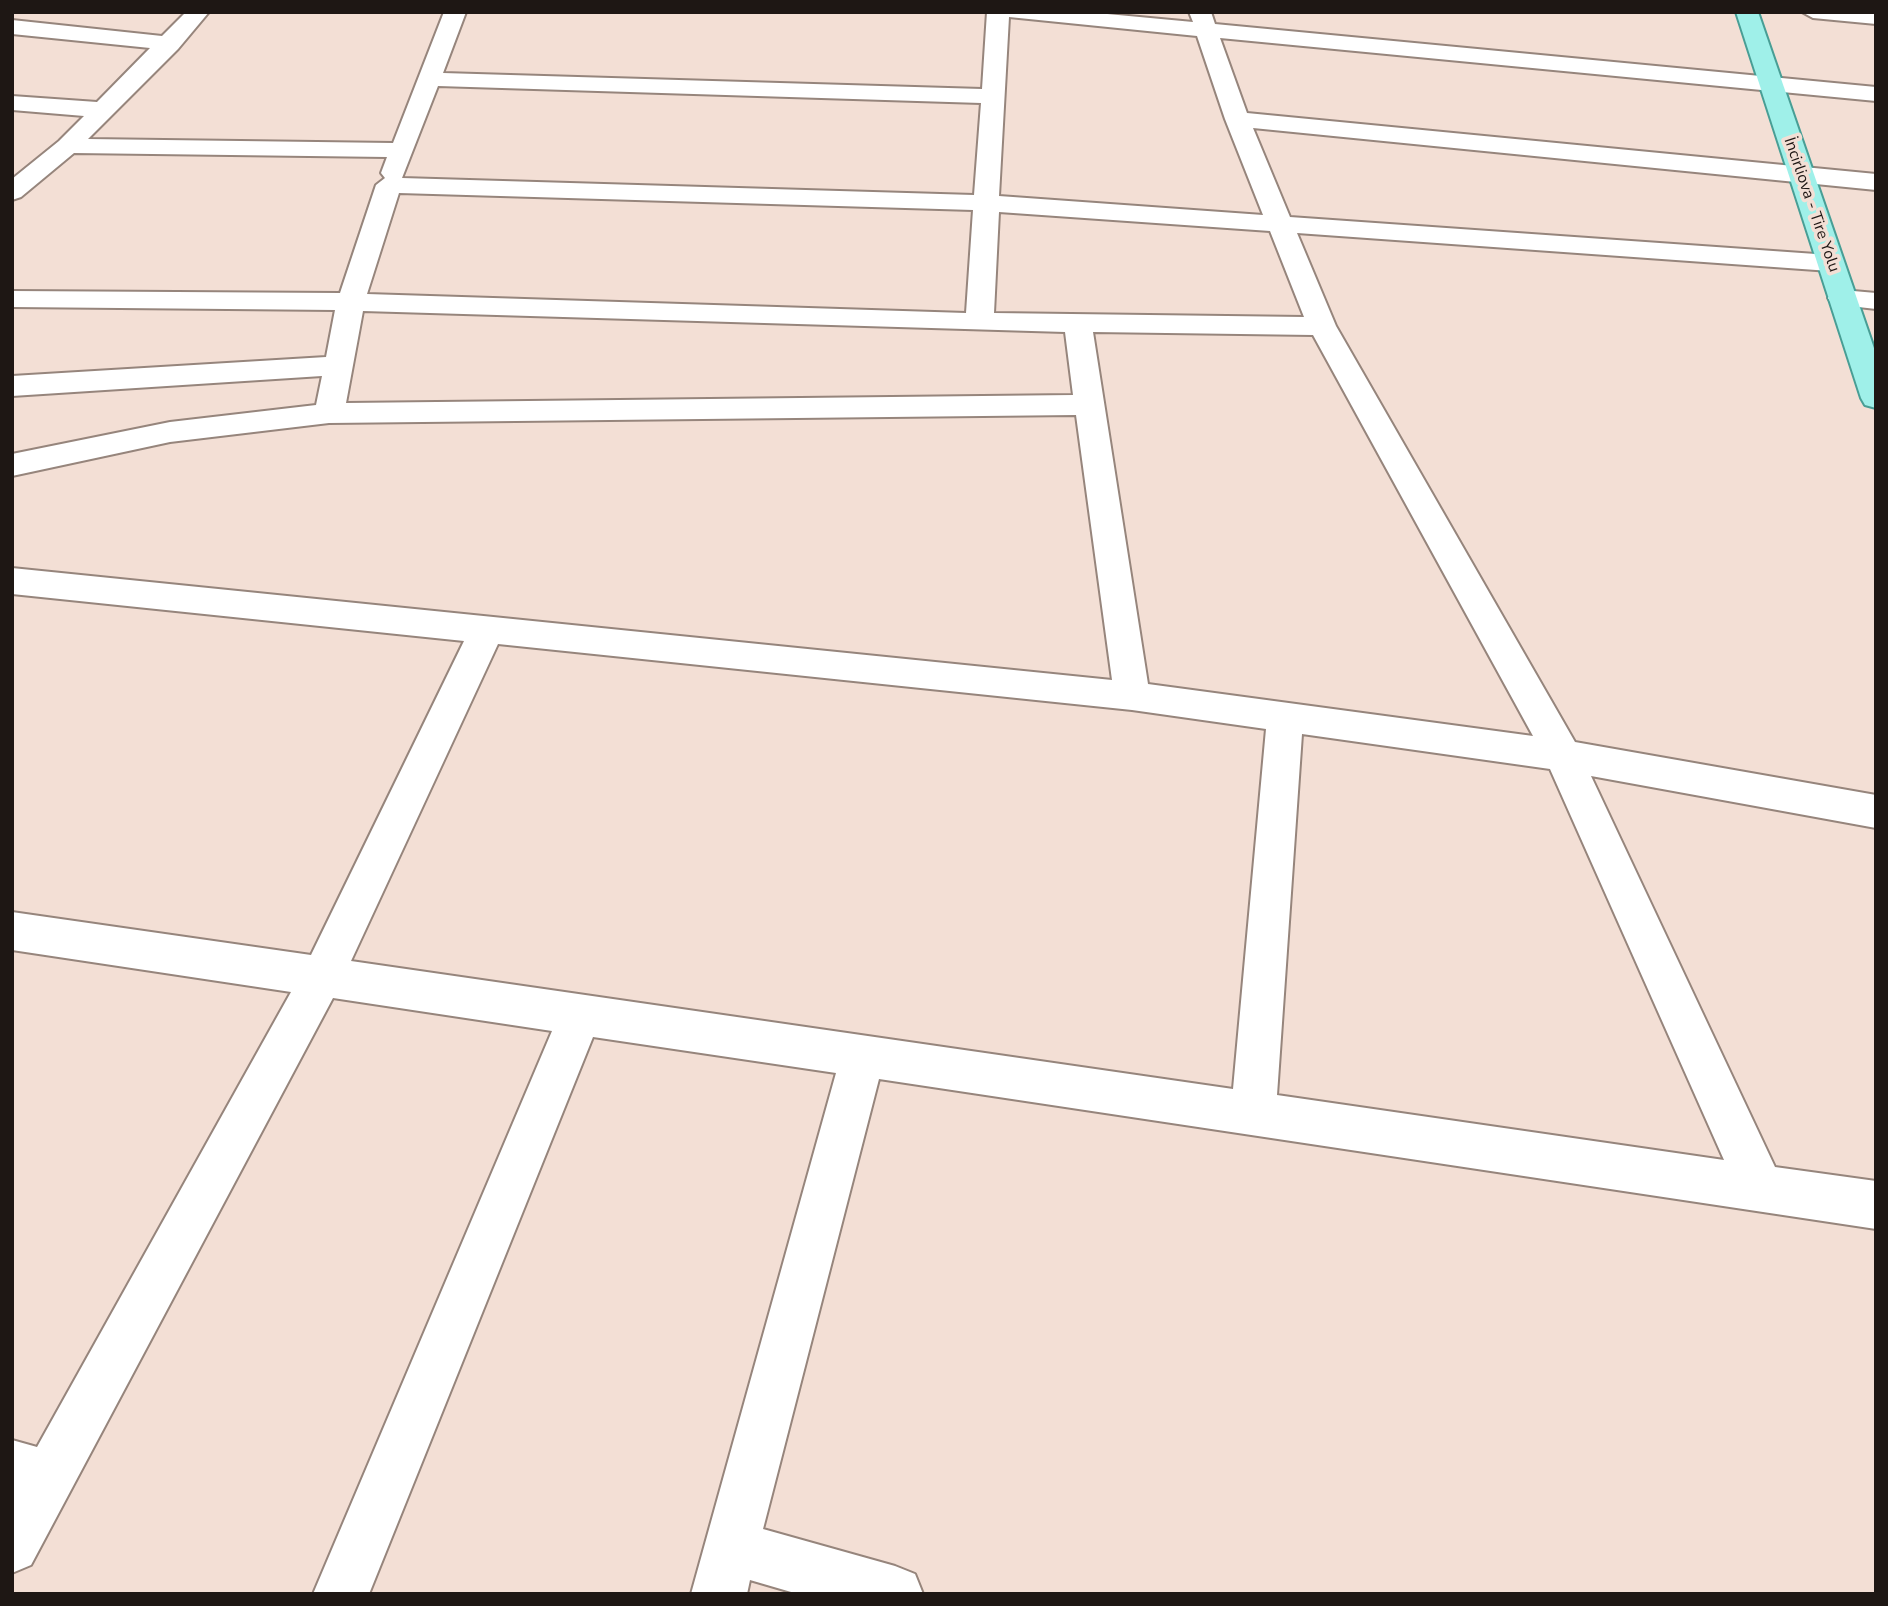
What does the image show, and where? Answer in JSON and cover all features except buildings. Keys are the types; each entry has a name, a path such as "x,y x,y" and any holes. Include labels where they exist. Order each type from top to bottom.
{"main road":[{"name":"İncirliova - Tire Yolu","path":"1746,12 1876,398"}],"street":[{"path":"12,192 68,146 170,44 198,12"},
{"path":"329,413 351,302 401,150 455,12"},
{"path":"979,322 995,96 998,12"},
{"path":"1015,12 1203,20 1771,86 1876,94"},
{"path":"1812,12 1876,18"},
{"path":"1203,20 1237,120 1322,326 1563,755 1761,1188"},
{"path":"12,27 170,44"},
{"path":"428,79 995,96"},
{"path":"12,103 104,110"},
{"path":"1237,120 1876,182"},
{"path":"68,146 401,150"},
{"path":"389,185 987,203 1278,221 1830,262"},
{"path":"1842,298 1876,301"},
{"path":"12,299 351,302 979,322 1322,326"},
{"path":"1078,324 1132,696"},
{"path":"12,386 337,366"},
{"path":"12,465 170,432 329,413 1090,405"},
{"path":"12,581 1132,696 1563,755 1876,812"},
{"path":"12,1546 31,1471 322,977 487,630"},
{"path":"1253,1114 1285,717"},
{"path":"12,931 1876,1205"},
{"path":"341,1594 580,1015"},
{"path":"863,1056 725,1570 895,1594"}]}
